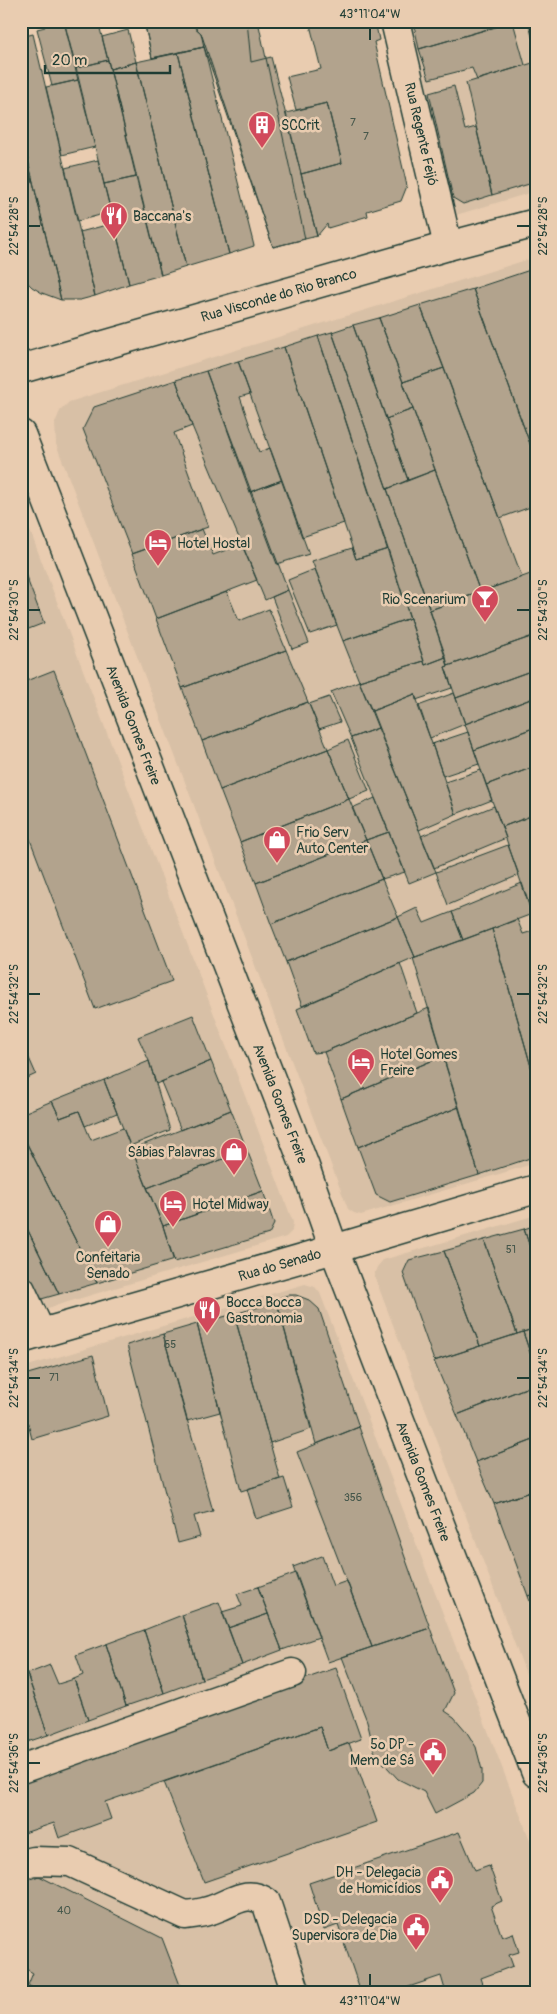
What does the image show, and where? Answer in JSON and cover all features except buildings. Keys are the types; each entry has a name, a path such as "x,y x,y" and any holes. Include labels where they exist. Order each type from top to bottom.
{"street":[{"name":"Rua Regente Feijó","path":"395,21 448,246"},
{"name":"Rua Visconde do Rio Branco","path":"21,369 448,246 536,223"},
{"name":"Avenida Gomes Freire","path":"21,434 304,1164 334,1249 536,1773"},
{"name":"Rua do Senado","path":"31,1336 536,1189"},
{"path":"21,1290 31,1336"},
{"path":"21,1769 292,1673"},
{"path":"21,1864 34,1861 70,1862 184,1915 203,1913 245,1896 259,1897 266,1902 296,1993"}],"shaded area":[{"path":"405,21 536,21 536,191 456,215 450,214"},
{"path":"536,257 536,1163 361,1215 348,1209 56,444 55,423 60,411 69,402"},
{"path":"21,507 293,1222 292,1231 286,1237 21,1316"},
{"path":"536,1215 536,1700 374,1275 377,1267 383,1260"},
{"path":"305,1284 315,1287 320,1293 536,1856 536,1993 21,1993 21,1368"}],"place":[{"name":"SCCrit","path":"262,149"},
{"name":"Baccana's","path":"114,240"},
{"name":"Hotel Hostal","path":"158,567"},
{"name":"Rio Scenarium","path":"485,623"},
{"name":"Frio Serv Auto Center","path":"277,864"},
{"name":"Hotel Gomes Freire","path":"361,1086"},
{"name":"Sábias Palavras","path":"234,1176"},
{"name":"Hotel Midway","path":"173,1228"},
{"name":"Confeitaria Senado","path":"108,1248"},
{"name":"Bocca Bocca Gastronomia","path":"207,1334"},
{"name":"5º DP - Mem de Sá","path":"433,1776"},
{"name":"DH - Delegacia de Homicídios","path":"440,1904"},
{"name":"DSD - Delegacia Supervisora de Dia","path":"416,1951"}]}
